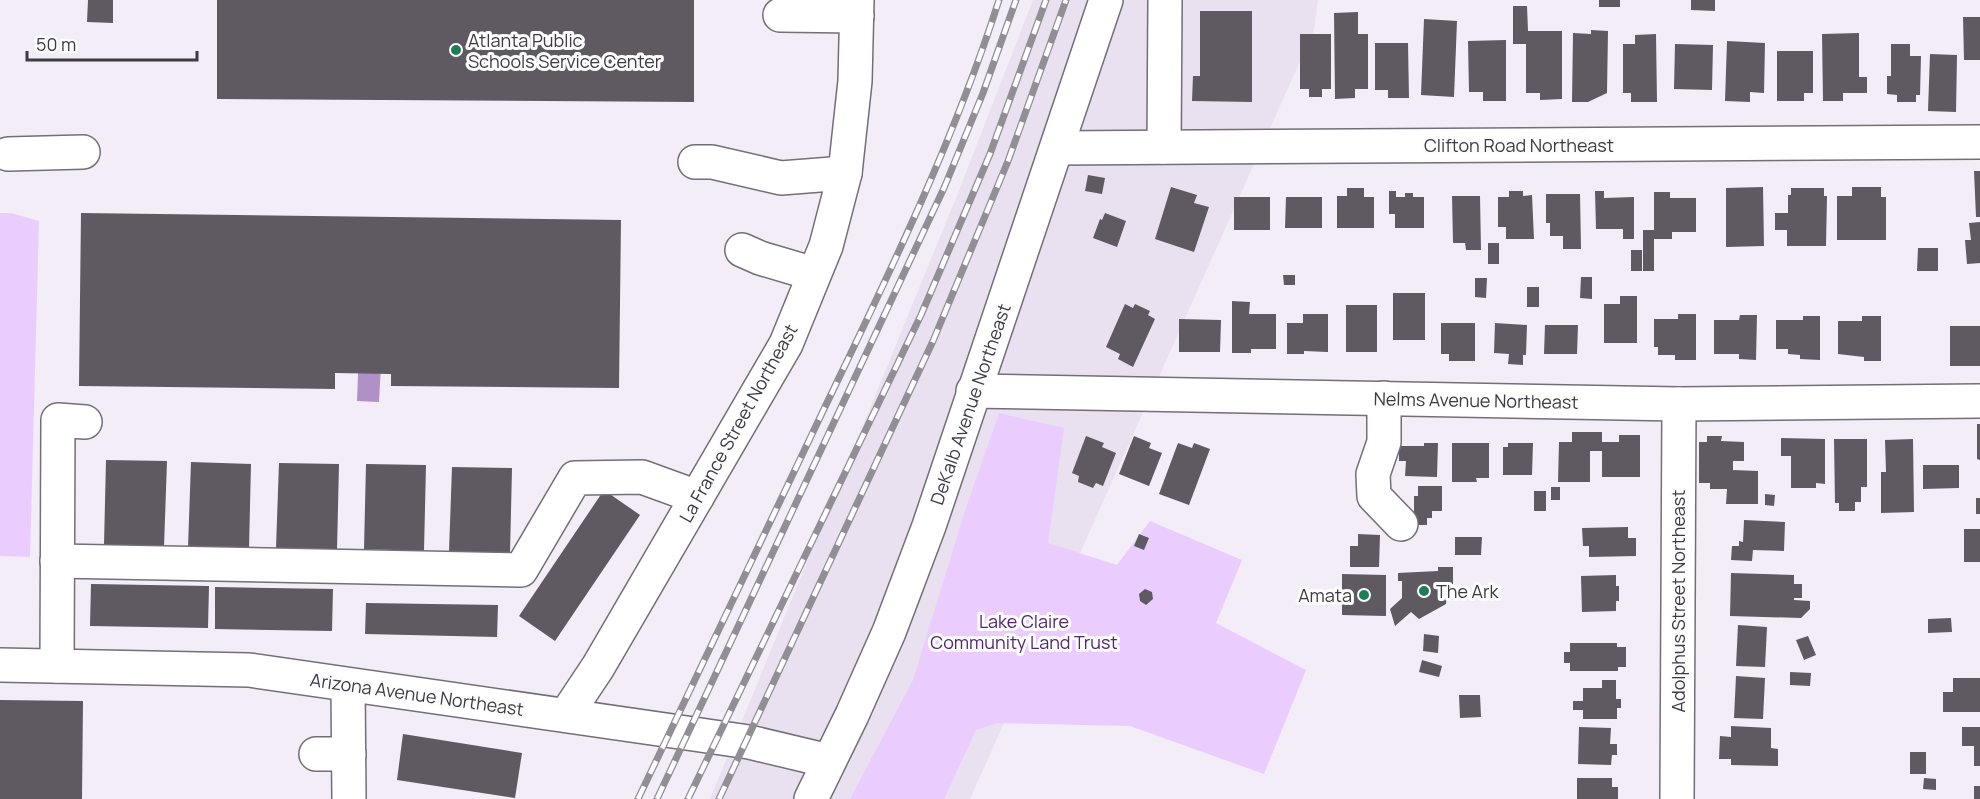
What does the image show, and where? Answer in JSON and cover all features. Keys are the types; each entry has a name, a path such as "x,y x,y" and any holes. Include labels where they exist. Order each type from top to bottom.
{"street":[{"name":"DeKalb Avenue Northeast","path":"811,799 889,632 929,525 1106,0"},
{"path":"1164,147 1166,0"},
{"path":"780,15 857,8"},
{"name":"La France Street Northeast","path":"566,715 598,667 786,344 826,246 845,173 855,81 857,8"},
{"name":"Clifton Road Northeast","path":"1057,148 1980,142"},
{"path":"8,154 83,152"},
{"path":"695,162 712,162 781,178 845,173"},
{"path":"742,250 760,258 814,274"},
{"name":"Nelms Avenue Northeast","path":"973,391 1679,404 1980,400"},
{"path":"1384,398 1384,442 1373,474 1374,496 1401,524"},
{"name":"Adolphus Street Northeast","path":"1677,799 1679,404"},
{"path":"57,666 58,420 85,422"},
{"path":"57,561 521,570 575,478 642,477 697,497"},
{"name":"Arizona Avenue Northeast","path":"0,665 249,670 749,742 829,761"},
{"path":"348,686 349,799"},
{"path":"316,754 349,754"}],"shaded area":[{"path":"1033,0 1318,0 1314,30 970,799 710,799 958,193"},
{"path":"359,347 382,347 379,402 357,401"}],"green space":[{"path":"0,213 11,213 39,221 30,557 0,556"},
{"name":"Lake Claire Community Land Trust","path":"999,413 1064,428 1048,543 1117,565 1150,521 1242,560 1216,623 1306,670 1264,774 1130,726 997,723 976,730 944,799 850,799 913,680 965,511"}],"building":[{"path":"88,0 113,0 113,23 87,22"},
{"name":"Atlanta Public Schools Service Center","path":"217,0 694,0 694,102 217,99"},
{"path":"1599,0 1620,0 1620,7 1599,7"},
{"path":"1691,0 1715,0 1715,11 1691,10"},
{"path":"1513,6 1527,6 1528,31 1562,31 1562,99 1540,100 1540,93 1526,93 1526,44 1513,44"},
{"path":"1200,11 1252,11 1252,102 1192,101 1193,76 1200,76"},
{"path":"1358,12 1358,34 1368,34 1368,89 1355,89 1355,98 1335,99 1334,13"},
{"path":"1963,17 1980,17 1980,60 1964,60"},
{"path":"1424,19 1457,21 1454,97 1421,95"},
{"path":"1591,30 1608,31 1607,93 1588,102 1572,102 1573,33 1591,34"},
{"path":"1859,33 1859,77 1867,77 1867,93 1843,93 1843,101 1823,101 1822,34"},
{"path":"1300,34 1331,34 1331,89 1322,89 1322,97 1309,97 1309,89 1300,89"},
{"path":"1656,34 1657,102 1631,102 1631,93 1623,93 1623,44 1635,44 1635,35"},
{"path":"1506,40 1506,101 1483,101 1483,92 1469,92 1468,41"},
{"path":"1727,41 1765,43 1764,93 1750,92 1750,102 1725,101"},
{"path":"1375,43 1408,43 1409,98 1388,98 1388,90 1375,90"},
{"path":"1675,44 1713,45 1712,90 1674,89"},
{"path":"1891,44 1910,44 1910,56 1921,56 1920,95 1916,95 1916,102 1897,102 1897,95 1887,94 1887,76 1891,76"},
{"path":"1777,51 1813,51 1813,93 1804,93 1804,101 1777,101"},
{"path":"1930,54 1957,55 1956,112 1928,111"},
{"path":"1974,171 1980,171 1980,217 1976,217"},
{"path":"1088,175 1105,178 1102,194 1085,191"},
{"path":"1171,187 1197,195 1194,203 1209,207 1194,252 1155,239"},
{"path":"1763,187 1764,246 1726,247 1726,188"},
{"path":"1852,187 1881,187 1881,197 1886,197 1886,240 1837,240 1837,196 1852,196"},
{"path":"1347,188 1364,188 1364,197 1374,197 1374,228 1337,228 1337,196 1347,196"},
{"path":"1791,188 1824,188 1824,196 1827,196 1826,246 1787,246 1787,230 1775,230 1775,213 1788,213 1788,195 1791,195"},
{"path":"1389,191 1396,191 1396,197 1405,197 1405,193 1413,193 1413,197 1424,197 1424,228 1395,228 1395,214 1389,214"},
{"path":"1509,191 1523,191 1523,196 1532,195 1534,239 1506,239 1506,227 1498,227 1498,197 1509,197"},
{"path":"1595,191 1604,191 1604,198 1634,197 1634,239 1623,239 1623,229 1596,229"},
{"path":"1654,192 1670,192 1670,198 1696,198 1696,232 1672,232 1672,239 1654,239 1654,271 1643,271 1643,230 1654,230"},
{"path":"1546,194 1580,194 1581,249 1563,249 1563,236 1550,236 1550,223 1546,223"},
{"path":"1452,196 1480,196 1481,250 1466,250 1465,243 1453,243"},
{"path":"1234,197 1270,197 1270,230 1234,230"},
{"path":"1286,197 1322,197 1322,228 1285,228"},
{"path":"81,213 621,220 619,388 391,386 391,374 335,373 335,389 79,386"},
{"path":"1105,213 1126,221 1117,247 1093,238 1100,219 1102,220"},
{"path":"1980,222 1980,263 1967,264 1965,240 1971,240 1969,223"},
{"path":"1488,243 1499,243 1499,264 1488,264"},
{"path":"1918,248 1938,248 1938,271 1917,271"},
{"path":"1631,250 1642,250 1642,271 1631,271"},
{"path":"1283,275 1295,275 1295,285 1284,285"},
{"path":"1581,277 1592,277 1592,299 1580,298"},
{"path":"1475,278 1487,278 1486,298 1475,297"},
{"path":"1527,287 1539,287 1539,307 1527,307"},
{"path":"1393,293 1425,293 1425,340 1393,340"},
{"path":"1620,296 1637,296 1637,343 1604,343 1604,304 1620,304"},
{"path":"1232,301 1250,302 1249,314 1276,314 1276,349 1251,349 1251,353 1232,353"},
{"path":"1125,304 1133,308 1135,304 1150,311 1148,315 1155,319 1133,367 1118,359 1120,354 1106,347"},
{"path":"1346,305 1377,305 1377,352 1346,352"},
{"path":"1303,314 1328,314 1328,352 1304,351 1304,354 1287,354 1287,323 1303,323"},
{"path":"1678,314 1696,314 1696,360 1675,360 1675,355 1658,355 1658,347 1654,347 1654,319 1678,319"},
{"path":"1740,315 1757,315 1756,360 1739,359 1739,354 1714,354 1714,320 1739,320"},
{"path":"1803,316 1820,316 1820,360 1800,359 1800,355 1788,354 1788,349 1776,349 1776,320 1803,320"},
{"path":"1862,316 1881,316 1881,361 1864,361 1864,357 1838,354 1838,321 1862,321"},
{"path":"1179,319 1221,320 1220,352 1179,352"},
{"path":"1441,323 1475,323 1475,361 1449,361 1449,354 1441,354"},
{"path":"1495,323 1527,325 1526,355 1523,355 1523,365 1508,364 1509,354 1494,353"},
{"path":"1545,325 1578,325 1577,354 1544,354"},
{"path":"1950,326 1980,326 1980,366 1950,366"},
{"path":"1977,424 1980,424 1980,460 1977,459"},
{"path":"1572,432 1602,432 1602,442 1619,442 1619,435 1640,435 1640,477 1602,477 1602,451 1590,451 1590,482 1558,482 1559,442 1572,442"},
{"path":"1086,436 1104,443 1102,447 1116,453 1103,486 1096,483 1093,488 1078,482 1079,476 1072,473"},
{"path":"1134,436 1151,443 1149,448 1162,453 1149,486 1119,474"},
{"path":"1707,436 1722,436 1721,441 1744,442 1744,461 1733,461 1733,470 1758,471 1758,504 1726,504 1727,489 1710,489 1710,483 1699,483 1699,442 1707,442"},
{"path":"1781,438 1825,439 1825,484 1816,483 1816,488 1791,488 1791,456 1781,456"},
{"path":"1834,439 1867,439 1867,487 1861,487 1861,502 1855,502 1855,511 1839,511 1839,503 1835,503"},
{"path":"1913,439 1914,512 1881,513 1881,472 1886,472 1885,440"},
{"path":"1178,443 1192,448 1194,443 1210,449 1189,505 1159,494"},
{"path":"1424,443 1438,443 1437,477 1405,476 1406,461 1399,461 1399,446 1424,446"},
{"path":"1452,443 1489,443 1489,478 1476,478 1477,482 1452,482"},
{"path":"1508,443 1533,443 1532,475 1503,475 1503,447 1508,447"},
{"path":"106,460 167,461 164,547 104,545"},
{"path":"191,462 251,464 249,549 188,548"},
{"path":"279,463 339,464 337,550 276,548"},
{"path":"366,464 426,465 424,551 364,549"},
{"path":"1923,465 1959,465 1959,488 1923,489"},
{"path":"452,467 512,468 510,554 449,552"},
{"path":"1418,486 1442,486 1442,511 1432,511 1432,518 1427,518 1427,525 1414,525 1414,496 1418,496"},
{"path":"1551,487 1560,487 1560,500 1551,500"},
{"path":"604,490 640,515 555,641 519,616"},
{"path":"1534,491 1546,491 1546,511 1534,511"},
{"path":"1765,494 1775,495 1774,506 1765,505"},
{"path":"1976,498 1980,498 1980,514 1976,514"},
{"path":"1744,520 1785,522 1784,551 1753,550 1752,561 1731,560 1732,546 1739,546 1739,541 1743,542"},
{"path":"1628,527 1628,538 1636,538 1636,556 1589,557 1589,546 1583,546 1582,528"},
{"path":"1964,529 1980,529 1980,562 1964,562"},
{"path":"1139,534 1149,538 1144,550 1134,546"},
{"name":"Amata","path":"1358,534 1380,535 1379,567 1350,567 1350,546 1358,546"},
{"path":"1455,537 1482,537 1481,555 1455,555"},
{"name":"The Ark","path":"1438,567 1453,567 1453,584 1448,584 1446,604 1419,619 1411,612 1395,626 1390,609 1402,598 1402,581 1398,581 1398,573 1438,571"},
{"path":"1731,573 1794,575 1794,584 1802,584 1802,598 1794,598 1794,600 1810,601 1810,609 1801,618 1730,616"},
{"name":"Amata","path":"1342,574 1386,575 1386,616 1342,615"},
{"path":"1616,575 1619,601 1616,601 1616,611 1582,612 1581,576"},
{"path":"91,584 209,586 208,628 90,626"},
{"path":"215,587 333,589 332,631 215,629"},
{"path":"1145,589 1152,592 1153,599 1146,605 1140,601 1139,594"},
{"path":"366,603 498,605 497,637 365,634"},
{"path":"1951,618 1952,632 1928,633 1928,619"},
{"path":"1738,625 1767,627 1765,667 1736,666"},
{"path":"1424,634 1439,636 1438,653 1423,651"},
{"path":"1808,636 1816,655 1804,660 1796,640"},
{"path":"1570,643 1617,643 1617,647 1626,647 1626,667 1618,667 1618,671 1570,671 1570,663 1564,663 1564,652 1570,652"},
{"path":"1422,660 1442,666 1439,677 1419,672"},
{"path":"1790,672 1811,673 1810,686 1790,685"},
{"path":"1736,676 1765,678 1763,719 1734,718"},
{"path":"1953,678 1980,678 1980,712 1943,712 1943,692 1953,692"},
{"path":"1602,680 1616,680 1616,699 1621,699 1621,708 1617,708 1617,719 1583,719 1583,710 1573,710 1573,701 1583,701 1583,688 1602,688"},
{"path":"1459,695 1480,695 1481,717 1460,718"},
{"path":"0,700 83,701 82,799 0,799"},
{"path":"1731,726 1771,728 1771,748 1778,749 1778,766 1731,765 1731,759 1719,759 1720,736 1731,737"},
{"path":"1579,727 1611,728 1610,744 1617,744 1617,755 1612,755 1611,765 1578,764"},
{"path":"1962,727 1980,727 1980,766 1974,766 1974,746 1962,746"},
{"path":"403,734 522,753 515,798 397,780"},
{"path":"1910,752 1926,752 1926,774 1910,774"},
{"path":"1577,778 1612,778 1612,787 1618,787 1618,799 1577,799"},
{"path":"1924,778 1936,779 1936,790 1923,789"},
{"path":"1974,786 1980,786 1980,799 1974,799"}],"railway":[{"path":"638,799 919,208 962,105 999,0"},
{"path":"657,799 944,188 983,93 1016,0"},
{"path":"688,799 921,315 990,154 1046,0"},
{"path":"719,799 933,341 1008,161 1066,0"}],"place":[{"name":"Atlanta Public Schools Service Center","path":"456,50"},
{"name":"The Ark","path":"1424,591"},
{"name":"Amata","path":"1364,595"}]}
